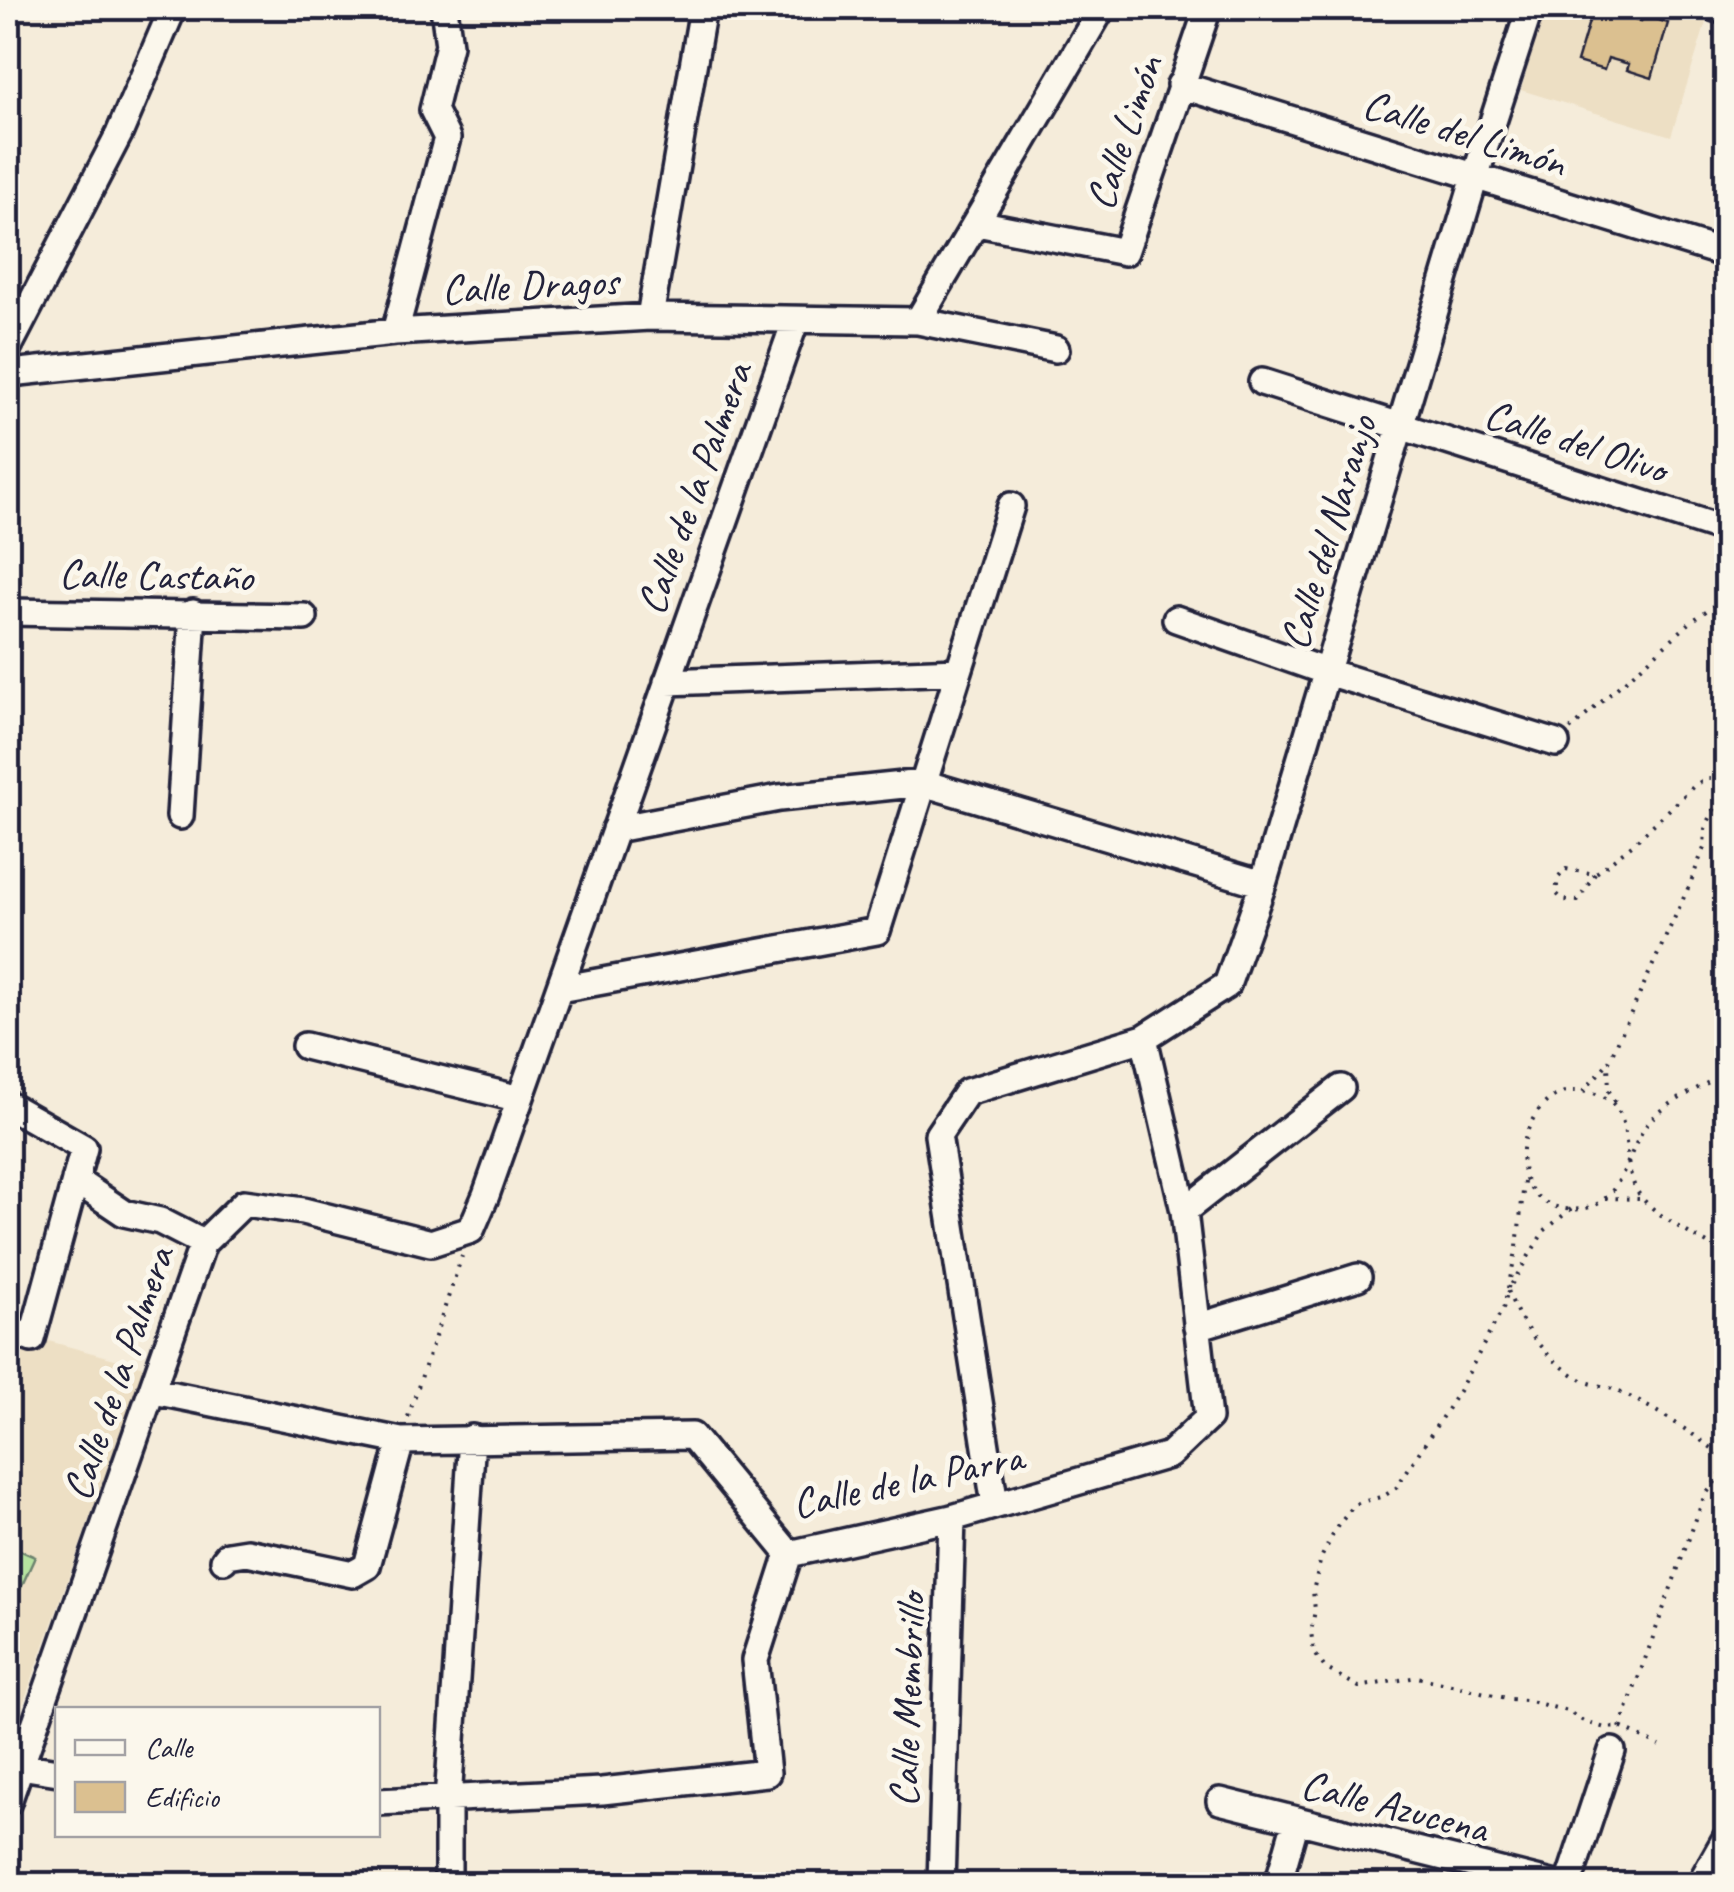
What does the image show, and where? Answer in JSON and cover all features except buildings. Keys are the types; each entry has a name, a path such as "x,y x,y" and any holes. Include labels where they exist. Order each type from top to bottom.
{"street":[{"path":"8,348 119,134 173,8"},
{"path":"395,332 447,138 433,110 449,45 444,8"},
{"path":"650,317 703,8"},
{"path":"918,322 1102,8"},
{"name":"Calle Limón","path":"977,223 1125,252 1208,8"},
{"name":"Calle del Naranjo","path":"994,1505 938,1134 967,1092 1144,1038 1227,985 1263,884 1530,8"},
{"path":"1715,8 1726,11"},
{"name":"Calle del Limón","path":"1180,85 1726,254"},
{"name":"Calle Dragos","path":"8,369 20,372 395,332 650,317 918,322 1056,349"},
{"name":"Calle de la Palmera","path":"8,1802 203,1243 244,1204 304,1211 430,1242 471,1230 794,322"},
{"name":"Calle del Olivo","path":"1262,382 1726,530"},
{"path":"559,989 877,931 1011,506"},
{"name":"Calle Castaño","path":"8,612 304,617"},
{"path":"180,816 193,613"},
{"path":"1176,619 1327,672 1556,743"},
{"name":"Calle de la Palmera","path":"667,682 959,670"},
{"path":"615,829 779,798 924,783 1263,884"},
{"name":"Calle de la Parra","path":"154,1391 400,1441 692,1436 789,1554 952,1518 1168,1455 1208,1418 1184,1210 1144,1038"},
{"path":"305,1046 520,1100"},
{"path":"1184,1210 1341,1088"},
{"path":"8,1105 84,1148 20,1335"},
{"path":"75,1180 124,1213 160,1222 203,1243"},
{"path":"1197,1328 1358,1277"},
{"path":"448,1884 448,1801 472,1438"},
{"path":"224,1560 228,1555 246,1552 353,1574 362,1570 367,1566 400,1441"},
{"name":"Calle Membrillo","path":"940,1884 952,1518"},
{"path":"380,1802 602,1791 766,1773 755,1660 789,1554"},
{"path":"1568,1884 1616,1739"},
{"path":"20,1766 55,1772"},
{"name":"Calle Azucena","path":"1220,1801 1552,1884"},
{"path":"1278,1884 1296,1821"},
{"path":"1700,1884 1726,1838"}],"path":[{"path":"1556,743 1636,669 1726,597"},
{"path":"1583,1092 1610,1058 1690,884 1718,801 1720,778 1705,779 1694,786 1595,874 1578,901 1563,900 1556,892 1558,878 1566,869 1595,874"},
{"path":"1610,1058 1609,1091 1626,1134 1628,1167 1643,1199"},
{"path":"1600,1199 1614,1190 1654,1116 1726,1072"},
{"path":"1618,1106 1583,1092 1558,1093 1534,1116 1526,1137 1517,1247 1504,1306 1459,1391 1396,1488 1384,1496 1355,1504 1337,1527 1322,1558 1313,1591 1311,1632 1314,1652 1326,1668 1359,1687 1417,1677 1567,1711 1584,1722 1605,1728 1616,1739 1660,1746"},
{"path":"1524,1182 1546,1202 1572,1209"},
{"path":"1508,1290 1544,1231 1572,1209 1616,1196 1643,1199 1726,1255"},
{"path":"400,1441 471,1230"},
{"path":"1508,1290 1518,1314 1548,1354 1582,1380 1612,1389 1676,1424 1726,1459"},
{"path":"1616,1739 1704,1497 1726,1472"}],"shaded area":[{"path":"1545,8 1690,8 1709,13 1671,136 1521,90"},
{"path":"8,1330 144,1367 8,1746"}],"green space":[{"path":"8,1545 35,1557 8,1616"}]}
